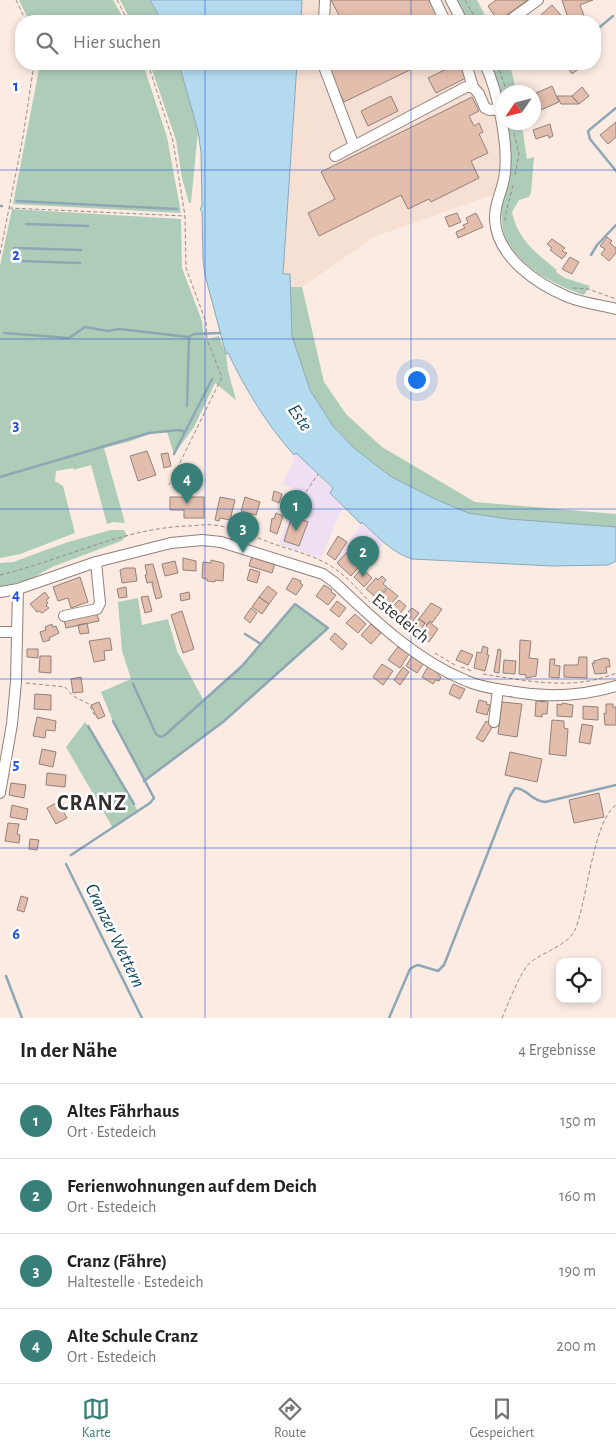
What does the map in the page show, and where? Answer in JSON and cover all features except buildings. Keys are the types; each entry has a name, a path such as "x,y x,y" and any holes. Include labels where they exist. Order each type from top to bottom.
{"street":[{"path":"324,15 325,0"},
{"path":"434,0 442,15"},
{"path":"452,0 459,15"},
{"path":"517,15 538,0"},
{"path":"325,70 354,146"},
{"path":"468,70 473,87 479,94 485,108 496,109"},
{"path":"487,70 496,98"},
{"path":"335,156 466,87 473,87"},
{"path":"502,130 505,149 504,180 497,199 495,215 497,230 504,246 521,267 549,288 580,301 616,309"},
{"name":"Estedeich","path":"0,592 18,589 96,562 171,543 202,540 221,542 313,570 328,578 397,639 452,674 475,684 536,695 566,696 600,691 616,686"},
{"path":"64,616 97,609 100,603 96,562"},
{"path":"0,793 12,724 16,682 18,589"},
{"path":"0,632 16,632"},
{"path":"494,722 498,689"}],"path":[{"path":"16,0 23,15"},
{"path":"117,0 125,15"},
{"path":"465,0 474,15"},
{"path":"0,254 23,137 33,70"},
{"path":"150,70 174,141 185,216 186,268 206,322 207,340 222,377 169,486"},
{"path":"499,70 504,85"},
{"path":"505,227 507,205 512,196 519,154 513,130"},
{"path":"9,208 185,216"},
{"path":"573,288 588,289 616,299"},
{"path":"306,492 318,474"},
{"path":"0,575 131,534 163,527 212,525"},
{"path":"483,674 538,682 562,683 598,679 616,673"},
{"path":"16,682 64,687 73,696 89,704 96,718"},
{"path":"502,1018 527,965 558,946 575,932 602,826 612,808 616,805"}],"shaded area":[{"path":"302,0 447,0 455,15 301,15"},
{"path":"297,70 482,70 496,122 496,130 498,130 501,140 500,192 374,237 302,287 290,287 290,274 283,274"},
{"path":"296,453 333,489 330,493 343,506 321,558 279,544 298,491 282,484 294,460 292,457"},
{"path":"362,522 384,543 351,576 336,562"}],"green space":[{"path":"19,0 113,0 122,15 26,15"},
{"path":"120,0 150,0 159,15 128,15"},
{"path":"456,0 477,0 485,15 465,15"},
{"path":"39,70 145,70 167,137 181,213 13,204"},
{"path":"152,70 181,70 198,131 191,203 189,203 182,178 176,140"},
{"path":"492,70 511,70 515,85 496,85 496,87"},
{"path":"505,130 523,130 527,159 534,157 531,193 529,197 519,200 512,212 515,222 523,238 542,258 557,270 556,272 565,278 590,286 584,295 551,281 531,268 507,241 501,217"},
{"path":"12,209 181,219 182,268 202,321 204,340 219,336 226,354 228,371 236,400 215,383 194,427 174,454 167,432 151,433 131,441 104,448 125,523 113,522 107,524 91,465 73,470 74,468 56,471 55,481 63,486 75,533 20,554 0,558 0,266"},
{"path":"290,287 302,287 324,382 346,414 382,447 475,502 616,514 616,527 509,519 468,513 390,476 354,448 333,426 310,390 292,336"},
{"path":"111,530 124,530 127,536 121,541 52,567 31,579 0,587 0,563 13,562 68,542"},
{"path":"138,598 142,625 168,619 177,651 204,701 242,666 295,604 328,628 223,722 144,781 113,721 101,692 131,679 122,651 118,602"},
{"path":"85,722 138,811 113,828 66,747"}],"water":[{"path":"150,0 302,0 301,15 159,15"},
{"name":"Este","path":"181,70 297,70 283,274 290,274 292,336 310,390 333,426 354,448 390,476 468,513 509,519 616,527 616,561 608,565 552,566 412,559 391,548 362,522 361,524 330,493 333,488 296,453 294,455 284,444 250,394 228,353 226,354 205,275 203,260 202,212 200,210 202,205 201,152 198,131"}],"waterway":[{"path":"601,26 613,16"},
{"path":"616,108 588,131 590,139 616,171"},
{"path":"17,201 177,209"},
{"path":"26,224 88,226"},
{"path":"591,255 597,245 616,225"},
{"path":"14,248 81,250"},
{"path":"22,261 80,263"},
{"path":"4,333 69,338 85,327 108,331 119,329 189,337 194,334 220,333"},
{"path":"187,406 189,337"},
{"path":"0,477 149,433 179,430 185,432 212,379"},
{"path":"174,454 185,432"},
{"path":"133,684 156,734 161,737 242,666 295,604 328,628 223,722 144,781"},
{"path":"245,634 261,644"},
{"name":"Cranzer Wettern","path":"71,855 150,803 154,798 113,721"},
{"path":"88,726 134,804"},
{"path":"389,1018 410,969 418,965 438,971 444,965 510,796 515,788 523,790 536,799 545,802 616,785"},
{"name":"Cranzer Wettern","path":"66,864 142,1018"},
{"path":"6,976 22,1018"}],"place":[{"name":"Alte Schule Cranz","path":"187,504"},
{"name":"Altes Fährhaus","path":"296,531"},
{"name":"Cranz (Fähre)","path":"243,553"},
{"name":"Ferienwohnungen auf dem Deich","path":"363,577"}],"district":[{"name":"CRANZ","path":"92,802"}]}
